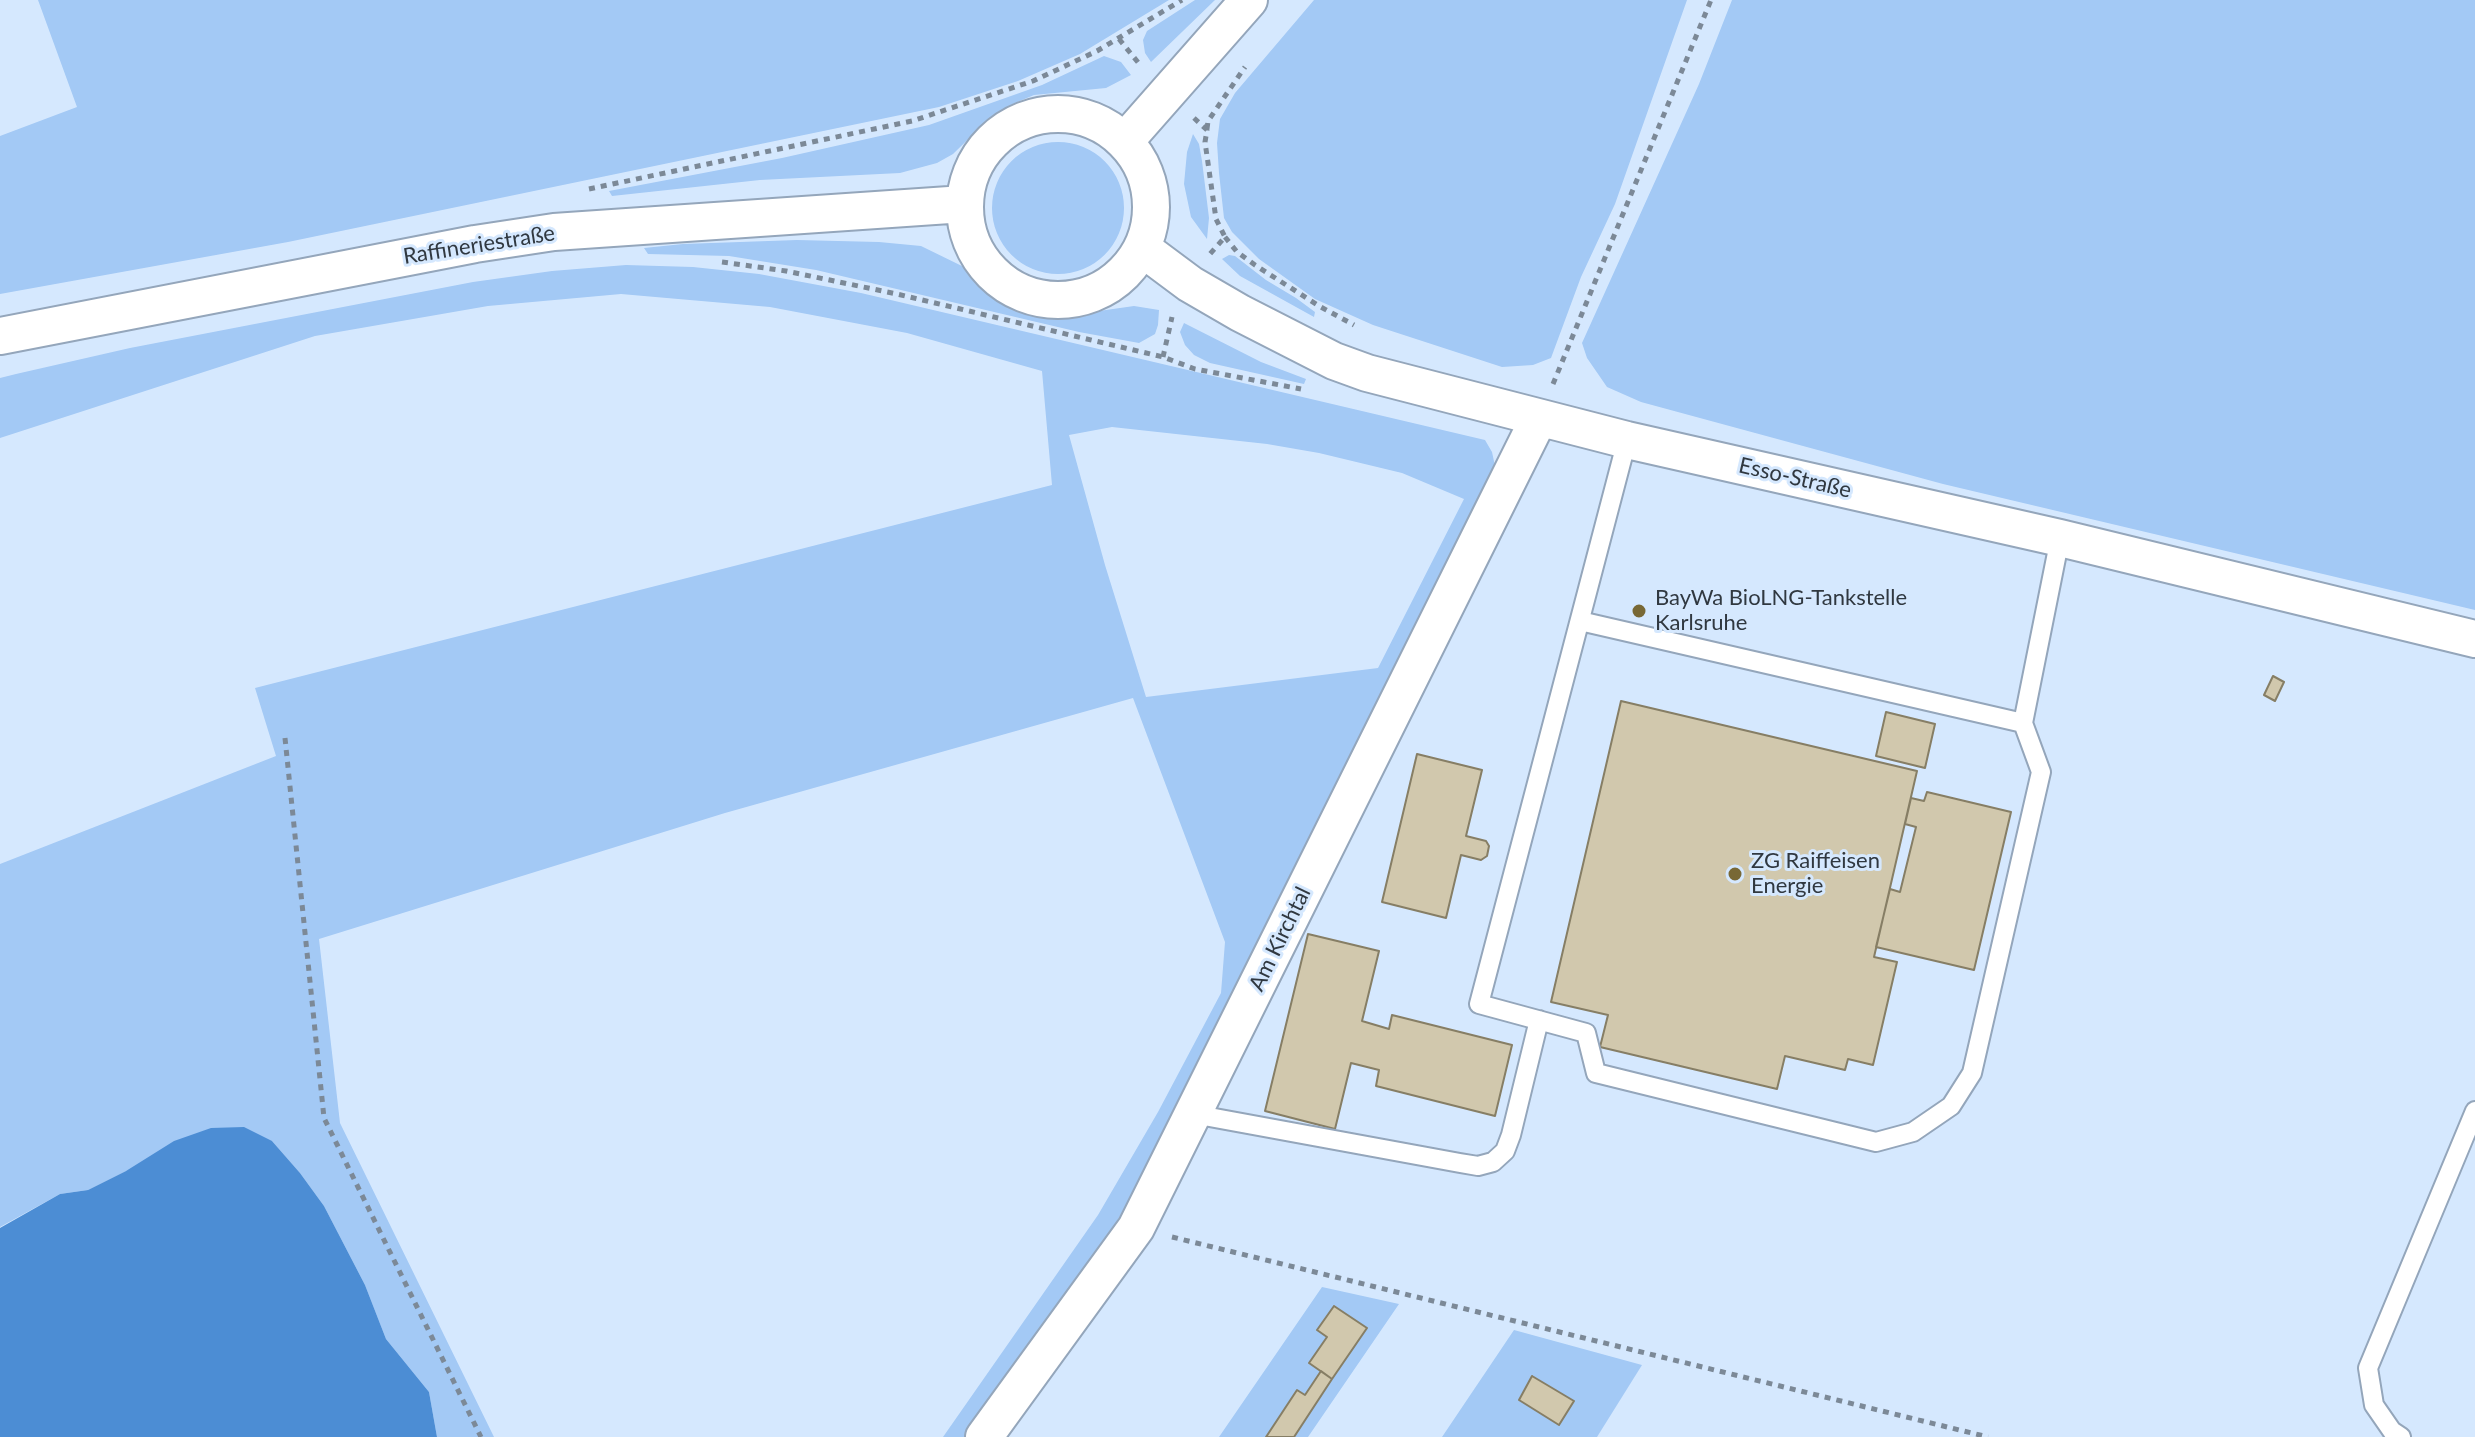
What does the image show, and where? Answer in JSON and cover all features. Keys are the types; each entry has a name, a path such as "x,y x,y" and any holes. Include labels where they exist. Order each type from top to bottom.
{"street":[{"path":"1125,141 1249,0"},
{"path":"1069,114 1100,123 1125,141 1146,174 1152,212 1143,249 1124,275 1097,293 1067,301 1035,299 1006,286 983,264 969,235 964,204 970,173 986,147 1010,126 1039,115 1069,114"},
{"name":"Raffineriestraße","path":"0,336 460,247 554,232 964,204"},
{"name":"Esso-Straße","path":"1143,249 1190,284 1240,313 1367,373 1627,440 2060,538 2475,639"},
{"name":"Am Kirchtal","path":"984,1437 1136,1228 1539,418"}],"lane":[{"path":"1627,440 1479,1004 1586,1033 1596,1073 1876,1142 1913,1132 1951,1106 1972,1073 2041,772 2023,723 2060,538"},
{"path":"1580,621 2023,723"},
{"path":"1193,1114 1478,1166 1493,1162 1505,1151 1511,1135 1539,1020"},
{"path":"2401,1437 2392,1431 2374,1405 2368,1368 2475,1111"}],"path":[{"path":"574,192 912,121 1033,81 1119,39 1182,0"},
{"path":"1539,418 1711,0"},
{"path":"1119,39 1207,130"},
{"path":"1249,61 1208,121 1205,142 1216,219 1237,252 1319,306 1356,326"},
{"path":"1163,357 1173,315 1190,284 1225,237"},
{"path":"713,261 786,271 897,294 1163,357 1195,369 1312,391"},
{"path":"285,738 324,1118 481,1437"},
{"path":"1136,1228 1988,1437"}],"shaded area":[{"path":"38,0 1169,0 1080,54 1018,81 939,107 288,242 0,294 0,136 77,107"},
{"path":"1195,0 1215,0 1151,62 1145,53 1143,40 1147,31"},
{"path":"1314,0 1687,0 1615,204 1581,277 1551,358 1533,365 1502,367 1373,325 1315,299 1259,259 1232,232 1224,218 1219,173 1217,143 1220,119 1235,93"},
{"path":"1732,0 2475,0 2475,610 1943,484 1641,402 1607,387 1587,358 1582,343 1699,84"},
{"path":"1104,56 1121,62 1131,75 1106,88 1034,95 1015,103 993,115 953,154 937,163 900,173 760,180 612,196 609,191 782,158 929,125 1042,85"},
{"path":"1193,134 1199,144 1202,161 1209,218 1207,239 1191,217 1184,184 1187,152"},
{"path":"1058,142 1083,147 1105,161 1119,183 1124,208 1119,233 1105,255 1083,269 1058,274 1033,269 1011,255 997,233 992,208 997,183 1011,161 1033,147"},
{"path":"797,240 921,246 964,267 993,296 1017,311 1048,318 1082,317 1134,306 1159,310 1158,325 1155,334 1139,343 1079,332 816,270 729,256 648,254 644,248"},
{"path":"1229,255 1296,298 1315,312 1314,317 1240,276 1222,259"},
{"path":"626,265 693,267 759,274 861,293 1485,440 1492,452 1495,466 1492,480 1157,1154 1114,1226 964,1437 943,1437 1098,1215 1158,1112 1221,993 1225,942 1133,698 725,813 319,939 340,1123 494,1437 437,1437 429,1392 386,1339 365,1285 324,1206 272,1141 126,1171 88,1190 60,1194 0,1227 0,864 276,756 255,688 1052,485 1042,371 907,333 770,307 621,294 488,306 315,336 0,438 0,378 130,348 473,282","holes":["1112,427 1267,444 1402,473 1464,499 1378,668 1146,697 1069,435"]},
{"path":"1184,323 1261,362 1306,379 1304,384 1210,363 1194,355 1185,345 1180,332"},
{"path":"244,1127 272,1141 324,1206 365,1285 386,1339 429,1392 437,1437 0,1437 0,1228 60,1194 88,1190 126,1171 174,1141 211,1128"},
{"path":"1322,1287 1399,1304 1308,1437 1219,1437"},
{"path":"1514,1330 1642,1365 1597,1437 1442,1437"}],"building":[{"path":"2273,676 2284,682 2275,701 2264,695"},
{"path":"1621,701 1917,771 1874,957 1897,962 1873,1065 1848,1059 1845,1070 1785,1056 1777,1089 1600,1047 1608,1015 1551,1002"},
{"path":"1886,712 1935,724 1925,768 1876,756"},
{"path":"1417,754 1482,770 1466,836 1486,841 1489,846 1487,856 1481,860 1461,855 1446,918 1382,902"},
{"path":"1927,792 2011,812 1974,970 1876,947 1890,889 1900,892 1916,827 1905,824 1911,798 1924,801"},
{"path":"1308,934 1379,951 1362,1021 1389,1029 1392,1015 1512,1045 1495,1116 1376,1086 1379,1070 1351,1063 1335,1129 1265,1111"},
{"path":"1334,1306 1367,1328 1332,1379 1309,1363 1327,1337 1317,1330"},
{"path":"1321,1371 1332,1379 1294,1437 1266,1437 1297,1390 1305,1395"},
{"path":"1532,1376 1574,1401 1559,1425 1519,1400"}],"place":[{"name":"BayWa BioLNG-Tankstelle Karlsruhe","path":"1639,611"},
{"name":"ZG Raiffeisen Energie","path":"1735,874"}]}
